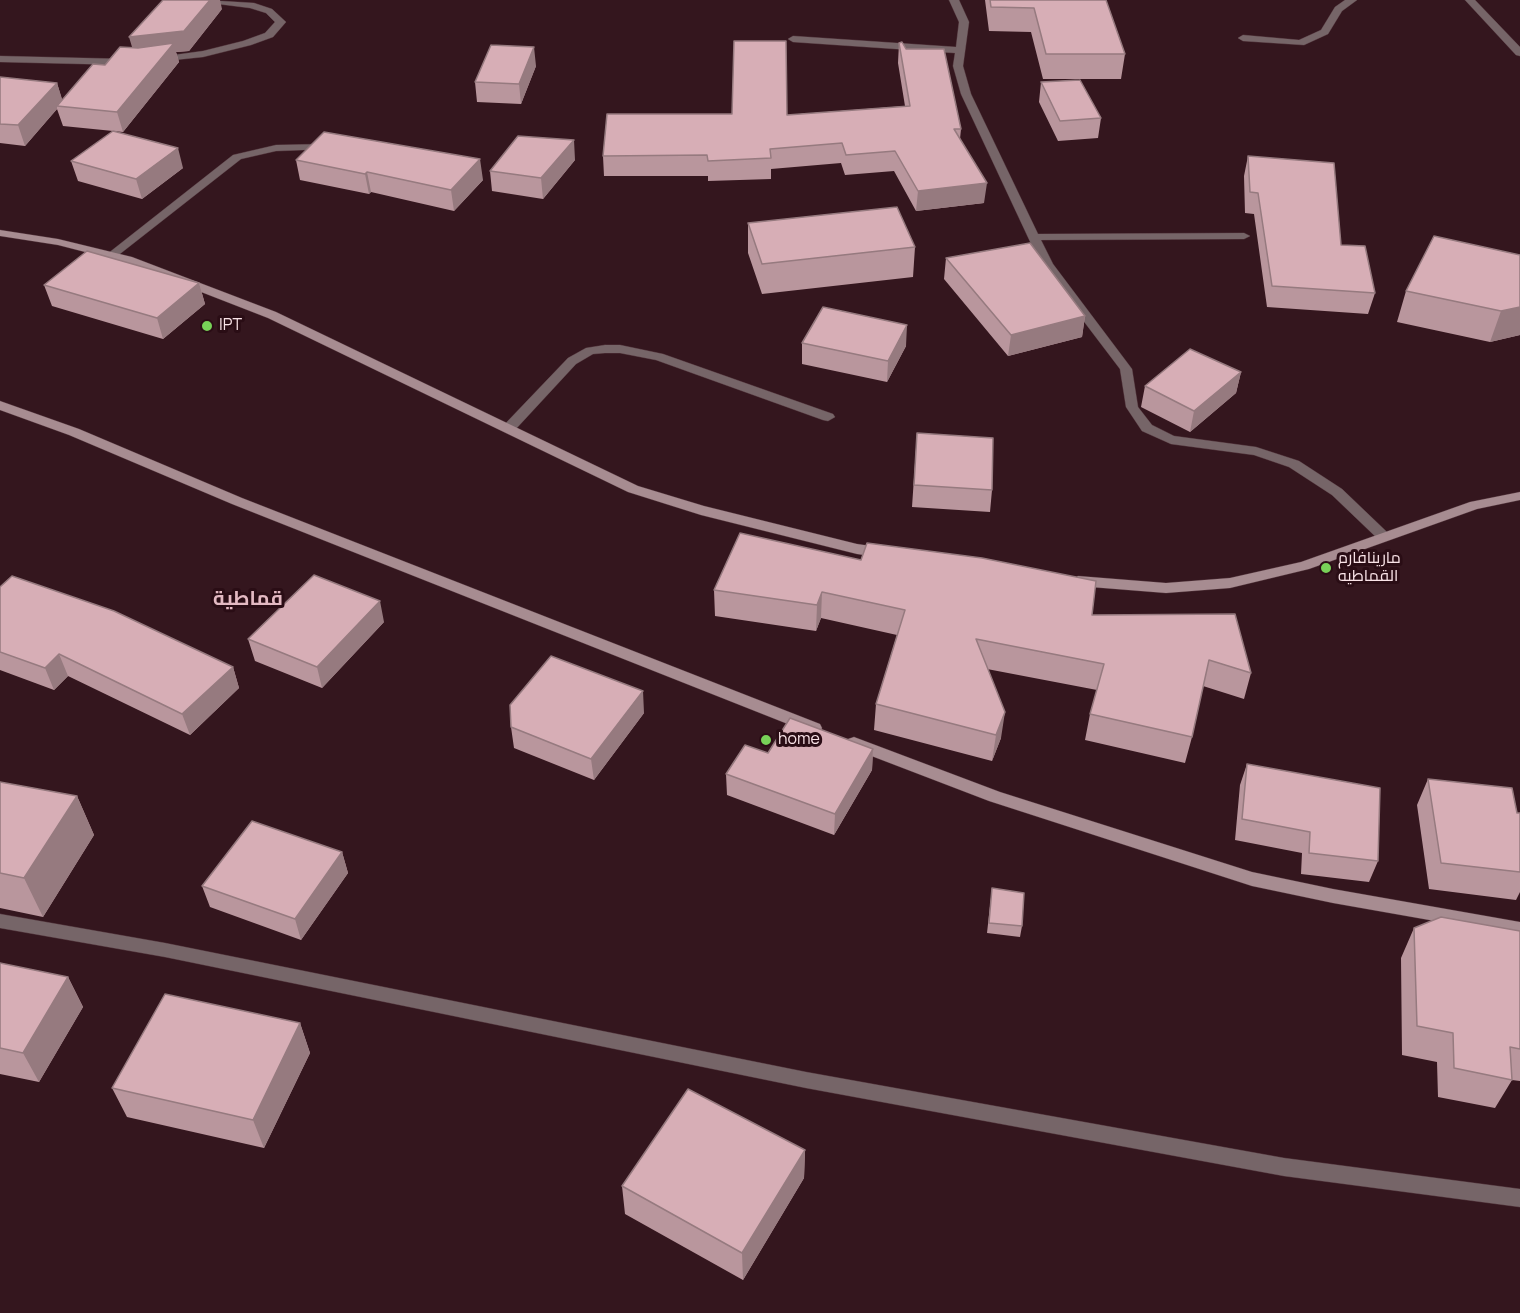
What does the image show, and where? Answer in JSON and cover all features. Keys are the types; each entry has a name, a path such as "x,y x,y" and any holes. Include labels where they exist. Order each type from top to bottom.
{"main road":[{"path":"0,233 57,242 128,259 272,315 633,489 712,513 857,549 903,556"},
{"path":"0,405 74,432 281,518 995,797 1252,879 1333,896 1520,929"},
{"path":"1062,579 1166,588 1230,583 1304,566 1475,505 1520,496"}],"street":[{"path":"0,60 138,62 203,54 247,43 269,34 281,22 269,11 242,4 210,0"},
{"path":"954,0 964,22 958,66 966,94 1047,265 1126,369 1132,407 1147,428 1171,440 1256,451 1294,464 1337,492 1383,536"},
{"path":"1243,38 1300,43 1325,32 1338,9 1352,0"},
{"path":"1470,0 1520,53"},
{"path":"793,39 961,50"},
{"path":"112,255 237,157 276,148 344,147"},
{"path":"1034,237 1244,236"},
{"path":"509,428 572,361 590,351 605,349 620,349 659,357 828,417"},
{"path":"0,921 165,950 853,1089 1284,1167 1520,1198"}],"building":[{"path":"163,0 210,0 184,31 129,37"},
{"path":"990,0 1106,0 1125,54 1046,54 1034,8 991,7"},
{"path":"734,41 786,41 787,115 910,106 899,43 902,42 906,49 944,49 961,129 954,129 987,183 918,191 895,151 846,155 842,143 770,149 771,158 708,161 707,155 603,156 607,114 732,114"},
{"path":"174,43 117,112 57,106 93,64 105,65 120,47 138,48"},
{"path":"491,45 534,47 519,84 475,82"},
{"path":"0,77 57,83 18,125 0,124"},
{"path":"1080,80 1101,118 1060,121 1041,82"},
{"path":"113,131 178,148 136,179 71,161"},
{"path":"324,132 480,159 451,190 296,160"},
{"path":"518,136 574,140 541,178 490,171"},
{"path":"1248,156 1334,163 1341,245 1365,246 1375,293 1272,286 1258,193 1250,192"},
{"path":"897,207 915,247 762,264 748,223"},
{"path":"1434,236 1520,255 1520,307 1501,311 1406,291"},
{"path":"1030,243 1085,316 1011,335 946,258"},
{"path":"87,251 199,283 157,318 44,285"},
{"path":"823,307 907,325 888,361 802,343"},
{"path":"1190,349 1241,372 1194,411 1145,386"},
{"path":"917,433 993,438 992,490 914,485"},
{"path":"740,533 861,560 867,543 982,558 1096,581 1092,615 1235,614 1251,673 1209,660 1192,737 1090,714 1104,664 976,639 1005,712 996,735 876,704 905,610 822,592 817,605 714,590"},
{"path":"314,575 380,601 317,667 248,639"},
{"path":"12,576 114,611 233,667 182,714 59,654 45,668 0,652 0,587"},
{"path":"551,656 643,691 591,759 511,727 510,705"},
{"path":"790,718 873,749 835,814 726,774 745,745 768,753"},
{"path":"1247,764 1380,788 1378,861 1309,853 1310,832 1242,819"},
{"path":"1428,779 1512,788 1517,813 1520,813 1520,872 1441,863"},
{"path":"0,782 77,796 24,878 0,873"},
{"path":"252,821 342,852 295,919 202,886"},
{"path":"992,888 1024,893 1022,926 989,923"},
{"path":"1441,917 1520,931 1520,1049 1510,1047 1512,1080 1454,1068 1453,1033 1417,1026 1414,928"},
{"path":"0,963 68,977 23,1053 0,1048"},
{"path":"165,994 300,1023 253,1120 112,1088"},
{"path":"688,1089 805,1150 742,1253 622,1186"}],"place":[{"name":"IPT","path":"207,326"},
{"name":"مارينافارم القماطيه","path":"1326,568"},
{"name":"home","path":"766,740"}],"district":[{"name":"قماطية","path":"248,599"}]}
